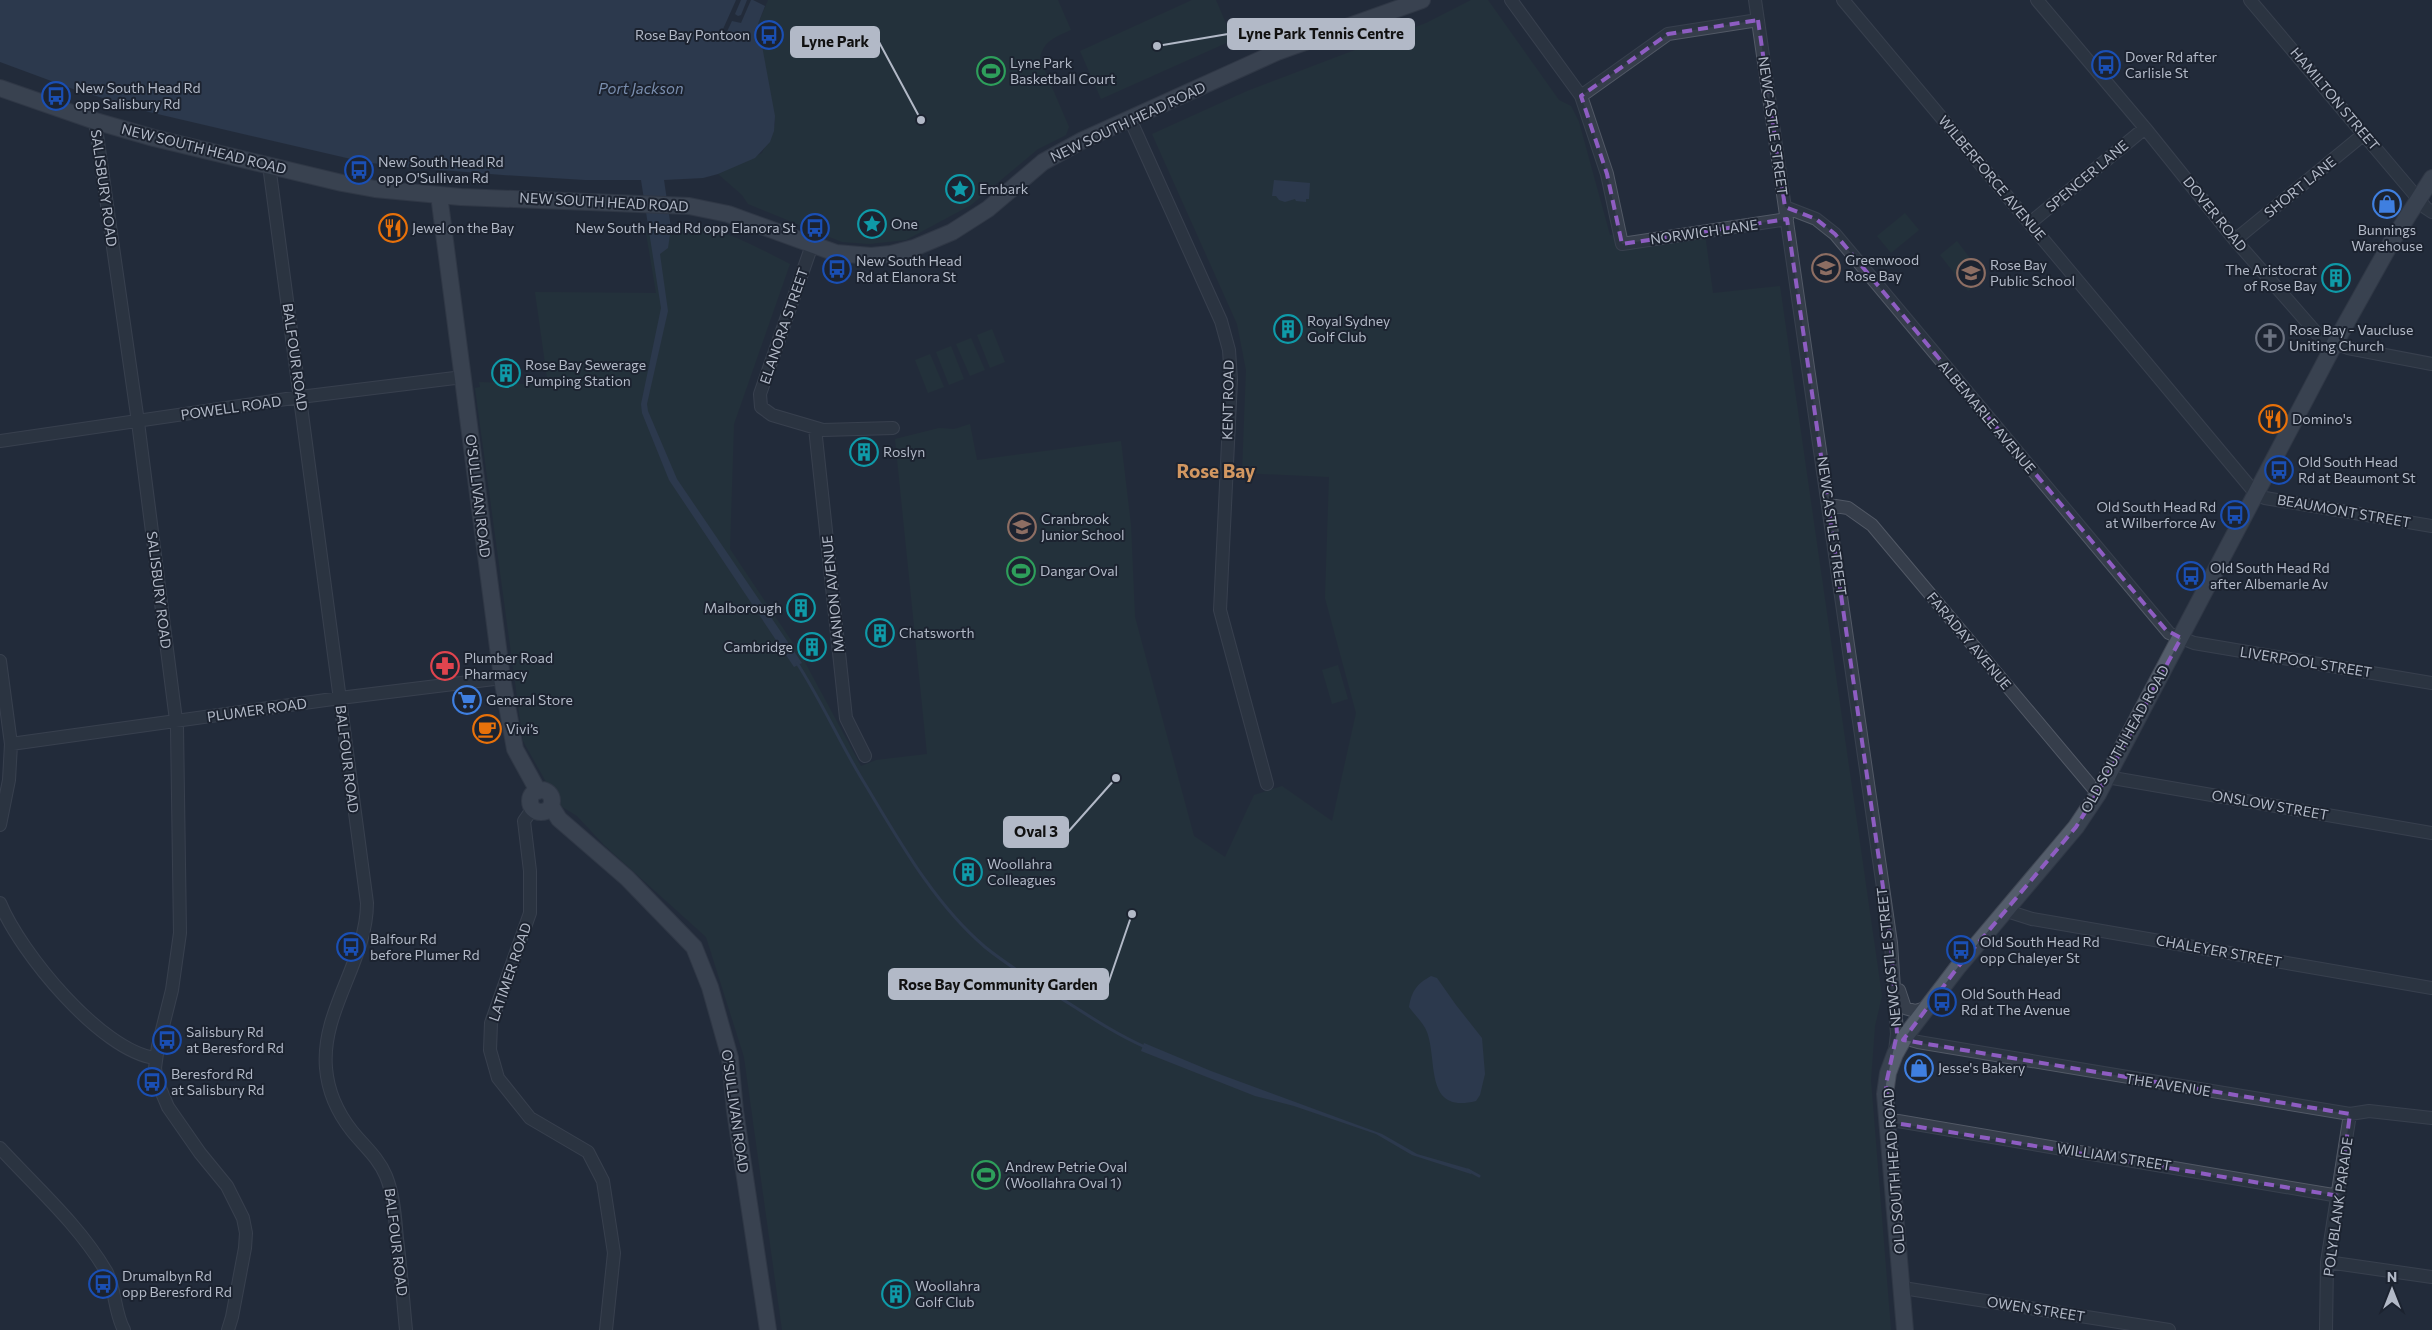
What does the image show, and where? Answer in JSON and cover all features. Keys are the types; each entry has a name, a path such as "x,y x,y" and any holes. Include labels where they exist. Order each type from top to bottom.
{"main road":[{"name":"NEW SOUTH HEAD ROAD","path":"0,88 95,121 269,165 375,189 439,195 667,204 699,207 728,214 812,246 836,253 871,256 891,254 934,240 971,221 1043,162 1083,140 1277,52 1422,0"},
{"name":"OLD SOUTH HEAD ROAD","path":"1905,1330 1886,1084 1895,1054 1926,1008 2076,827 2098,794 2335,344 2418,198 2432,178"},
{"name":"O'SULLIVAN ROAD","path":"439,195 502,678 515,749 538,791"},
{"path":"538,791 548,793 552,799 551,806 543,812 533,808 531,798 538,791"},
{"name":"O'SULLIVAN ROAD","path":"551,806 559,819 627,878 694,947 710,987 730,1058 735,1111 768,1330"}],"street":[{"path":"1511,0 1581,96 1668,34 1758,20"},
{"name":"NEWCASTLE STREET","path":"1755,0 1829,505 1890,943 1897,1034 1895,1054"},
{"name":"WILBERFORCE AVENUE","path":"1842,0 2256,494"},
{"name":"DOVER ROAD","path":"2037,0 2145,128 2235,240 2320,336 2348,348 2432,364"},
{"name":"HAMILTON STREET","path":"2255,2 2426,208 2432,212"},
{"name":"NORWICH LANE","path":"1581,96 1607,174 1622,244 1786,213"},
{"name":"KENT ROAD","path":"1130,119 1218,314 1229,350 1231,380 1220,610 1267,784"},
{"name":"SALISBURY ROAD","path":"95,121 138,422 176,722 180,933 172,990 155,1058 157,1082 168,1107 200,1153 227,1186 237,1201 243,1218 246,1233 245,1248 228,1330"},
{"name":"SPENCER LANE","path":"2030,223 2145,128"},
{"name":"SHORT LANE","path":"2235,240 2364,134"},
{"name":"BALFOUR ROAD","path":"269,165 367,913 360,940 328,1035 325,1054 326,1071 329,1086 338,1109 353,1132 377,1158 391,1190 406,1330"},
{"name":"ALBEMARLE AVENUE","path":"1786,213 1816,219 1835,234 2166,630 2181,638"},
{"name":"ELANORA STREET","path":"812,246 760,394 761,407 772,415 815,428"},
{"name":"POWELL ROAD","path":"0,441 300,398 463,378"},
{"path":"815,428 830,430 893,428"},
{"name":"MANION AVENUE","path":"815,428 846,718 866,756"},
{"name":"BEAUMONT STREET","path":"2256,494 2265,498 2432,526"},
{"name":"FARADAY AVENUE","path":"1829,505 1848,508 1872,525 2098,794"},
{"name":"LIVERPOOL STREET","path":"2181,638 2197,643 2432,683"},
{"path":"0,661 12,744 9,780 0,825"},
{"name":"PLUMER ROAD","path":"12,744 340,698 502,678"},
{"name":"ONSLOW STREET","path":"2107,777 2432,833"},
{"name":"LATIMER ROAD","path":"533,808 524,821 530,871 530,914 491,1023 490,1050 498,1078 530,1118 588,1152 602,1181 614,1253 606,1330"},
{"path":"0,903 12,929 34,961 89,1020 122,1047 155,1058"},
{"name":"CHALEYER STREET","path":"2007,911 2032,919 2432,988"},
{"path":"1890,943 1900,998 1905,1008 1915,1011 1926,1008"},
{"name":"THE AVENUE","path":"1904,1038 1927,1044 2350,1114 2369,1111 2432,1118"},
{"name":"POLYBLANK PARADE","path":"2326,1330 2328,1262 2350,1114"},
{"name":"WILLIAM STREET","path":"1889,1122 1898,1121 2339,1196"},
{"path":"0,1148 86,1240 111,1283 119,1322 124,1330"},
{"path":"2328,1262 2432,1277"},
{"name":"OWEN STREET","path":"1903,1288 2169,1330"}],"highlighted area":[{"path":"1758,20 1785,207 1816,219 1835,234 2166,630 2181,638 2107,777 2076,827 1958,967 1903,1040 2350,1114 2339,1196 1889,1122 1886,1084 1897,1034 1891,943 1787,219 1622,244 1607,174 1581,96 1668,34"}],"green space":[{"path":"768,0 1058,0 1071,30 1051,40 1044,48 1040,59 1069,127 1066,135 1038,149 971,205 906,240 869,244 842,242 748,204 742,195 718,174 762,153 775,124 758,24"},
{"path":"1192,0 1216,0 1233,40 1101,99 1080,51"},
{"path":"1471,0 1488,0 1559,100 1571,106 1579,122 1610,235 1619,234 1619,247 1705,234 1713,293 1780,286 1882,996 1875,1026 1871,1080 1891,1330 782,1330 744,1057 706,937 604,845 577,816 559,805 523,741 475,388 480,387 479,382 548,385 535,292 656,293 645,227 677,227 678,224 693,225 722,232 763,250 790,264 734,424 730,549 801,655 861,766 876,760 927,754 895,439 939,428 954,429 970,424 977,460 1121,441 1131,525 1135,617 1194,836 1225,857 1254,795 1282,786 1332,821 1356,713 1325,598 1329,477 1242,473 1246,370 1237,324 1152,134 1247,91 1426,23"},
{"path":"1905,213 1919,230 1891,253 1877,236"},
{"path":"1957,241 1985,278 1968,291 1940,255"},
{"path":"992,329 1005,362 990,368 977,335"},
{"path":"971,338 985,370 970,376 956,344"},
{"path":"951,346 964,379 949,385 936,352"},
{"path":"930,354 944,387 928,393 915,360"},
{"path":"1338,665 1348,699 1332,704 1322,670"}],"water":[{"name":"Port Jackson","path":"0,0 753,0 765,6 758,24 775,116 774,131 770,142 755,158 718,174 703,178 664,180 671,228 668,248 660,254 668,311 647,404 648,411 677,479 802,663 794,667 669,480 642,413 641,404 661,308 641,180 585,180 503,175 364,162 149,112 73,89 0,62"},
{"path":"1274,180 1310,183 1309,199 1306,199 1306,202 1296,201 1295,199 1285,202 1279,200 1276,196 1272,196"},
{"path":"1431,976 1437,978 1482,1038 1485,1074 1480,1095 1476,1101 1459,1103 1448,1100 1441,1093 1436,1083 1427,1032 1409,1007 1416,988"},
{"path":"1144,1043 1211,1071 1382,1134 1417,1154 1469,1169 1472,1171 1471,1174 1412,1155 1376,1134 1294,1106 1255,1096 1141,1051"}],"pier":[{"path":"736,0 741,0 735,14 738,16 741,15 747,0 751,0 741,23 732,21 723,40 719,38"}],"waterway":[{"path":"797,663 889,824 932,890 966,930 985,947 1037,984 1145,1047"},
{"path":"1468,1170 1479,1176"}],"place":[{"name":"Rose Bay Pontoon","path":"769,35"},
{"name":"Lyne Park Tennis Centre","path":"1157,46"},
{"name":"Dover Rd after Carlisle St","path":"2106,65"},
{"name":"Lyne Park Basketball Court","path":"991,71"},
{"name":"New South Head Rd opp Salisbury Rd","path":"56,96"},
{"name":"Lyne Park","path":"921,120"},
{"name":"New South Head Rd opp O'Sullivan Rd","path":"359,170"},
{"name":"Embark","path":"960,189"},
{"name":"Bunnings Warehouse","path":"2387,204"},
{"name":"One","path":"872,224"},
{"name":"Jewel on the Bay","path":"393,228"},
{"name":"New South Head Rd opp Elanora St","path":"815,228"},
{"name":"Greenwood Rose Bay","path":"1826,268"},
{"name":"New South Head Rd at Elanora St","path":"837,269"},
{"name":"Rose Bay Public School","path":"1971,273"},
{"name":"The Aristocrat of Rose Bay","path":"2336,278"},
{"name":"Royal Sydney Golf Club","path":"1288,329"},
{"name":"Rose Bay - Vaucluse Uniting Church","path":"2270,338"},
{"name":"Rose Bay Sewerage Pumping Station","path":"506,373"},
{"name":"Domino's","path":"2273,419"},
{"name":"Roslyn","path":"864,452"},
{"name":"Old South Head Rd at Beaumont St","path":"2279,470"},
{"name":"Old South Head Rd at Wilberforce Av","path":"2235,515"},
{"name":"Cranbrook Junior School","path":"1022,527"},
{"name":"Dangar Oval","path":"1021,571"},
{"name":"Old South Head Rd after Albemarle Av","path":"2191,576"},
{"name":"Malborough","path":"801,608"},
{"name":"Chatsworth","path":"880,633"},
{"name":"Cambridge","path":"812,647"},
{"name":"Plumber Road Pharmacy","path":"445,666"},
{"name":"General Store","path":"467,700"},
{"name":"Vivi’s","path":"487,729"},
{"name":"Oval 3","path":"1116,778"},
{"name":"Woollahra Colleagues","path":"968,872"},
{"name":"Rose Bay Community Garden","path":"1132,914"},
{"name":"Balfour Rd before Plumer Rd","path":"351,947"},
{"name":"Old South Head Rd opp Chaleyer St","path":"1961,950"},
{"name":"Old South Head Rd at The Avenue","path":"1942,1002"},
{"name":"Salisbury Rd at Beresford Rd","path":"167,1040"},
{"name":"Jesse's Bakery","path":"1919,1068"},
{"name":"Beresford Rd at Salisbury Rd","path":"152,1082"},
{"name":"Andrew Petrie Oval (Woollahra Oval 1)","path":"986,1175"},
{"name":"Drumalbyn Rd opp Beresford Rd","path":"103,1284"},
{"name":"Woollahra Golf Club","path":"896,1294"}],"district":[{"name":"Rose Bay","path":"1216,471"}]}
